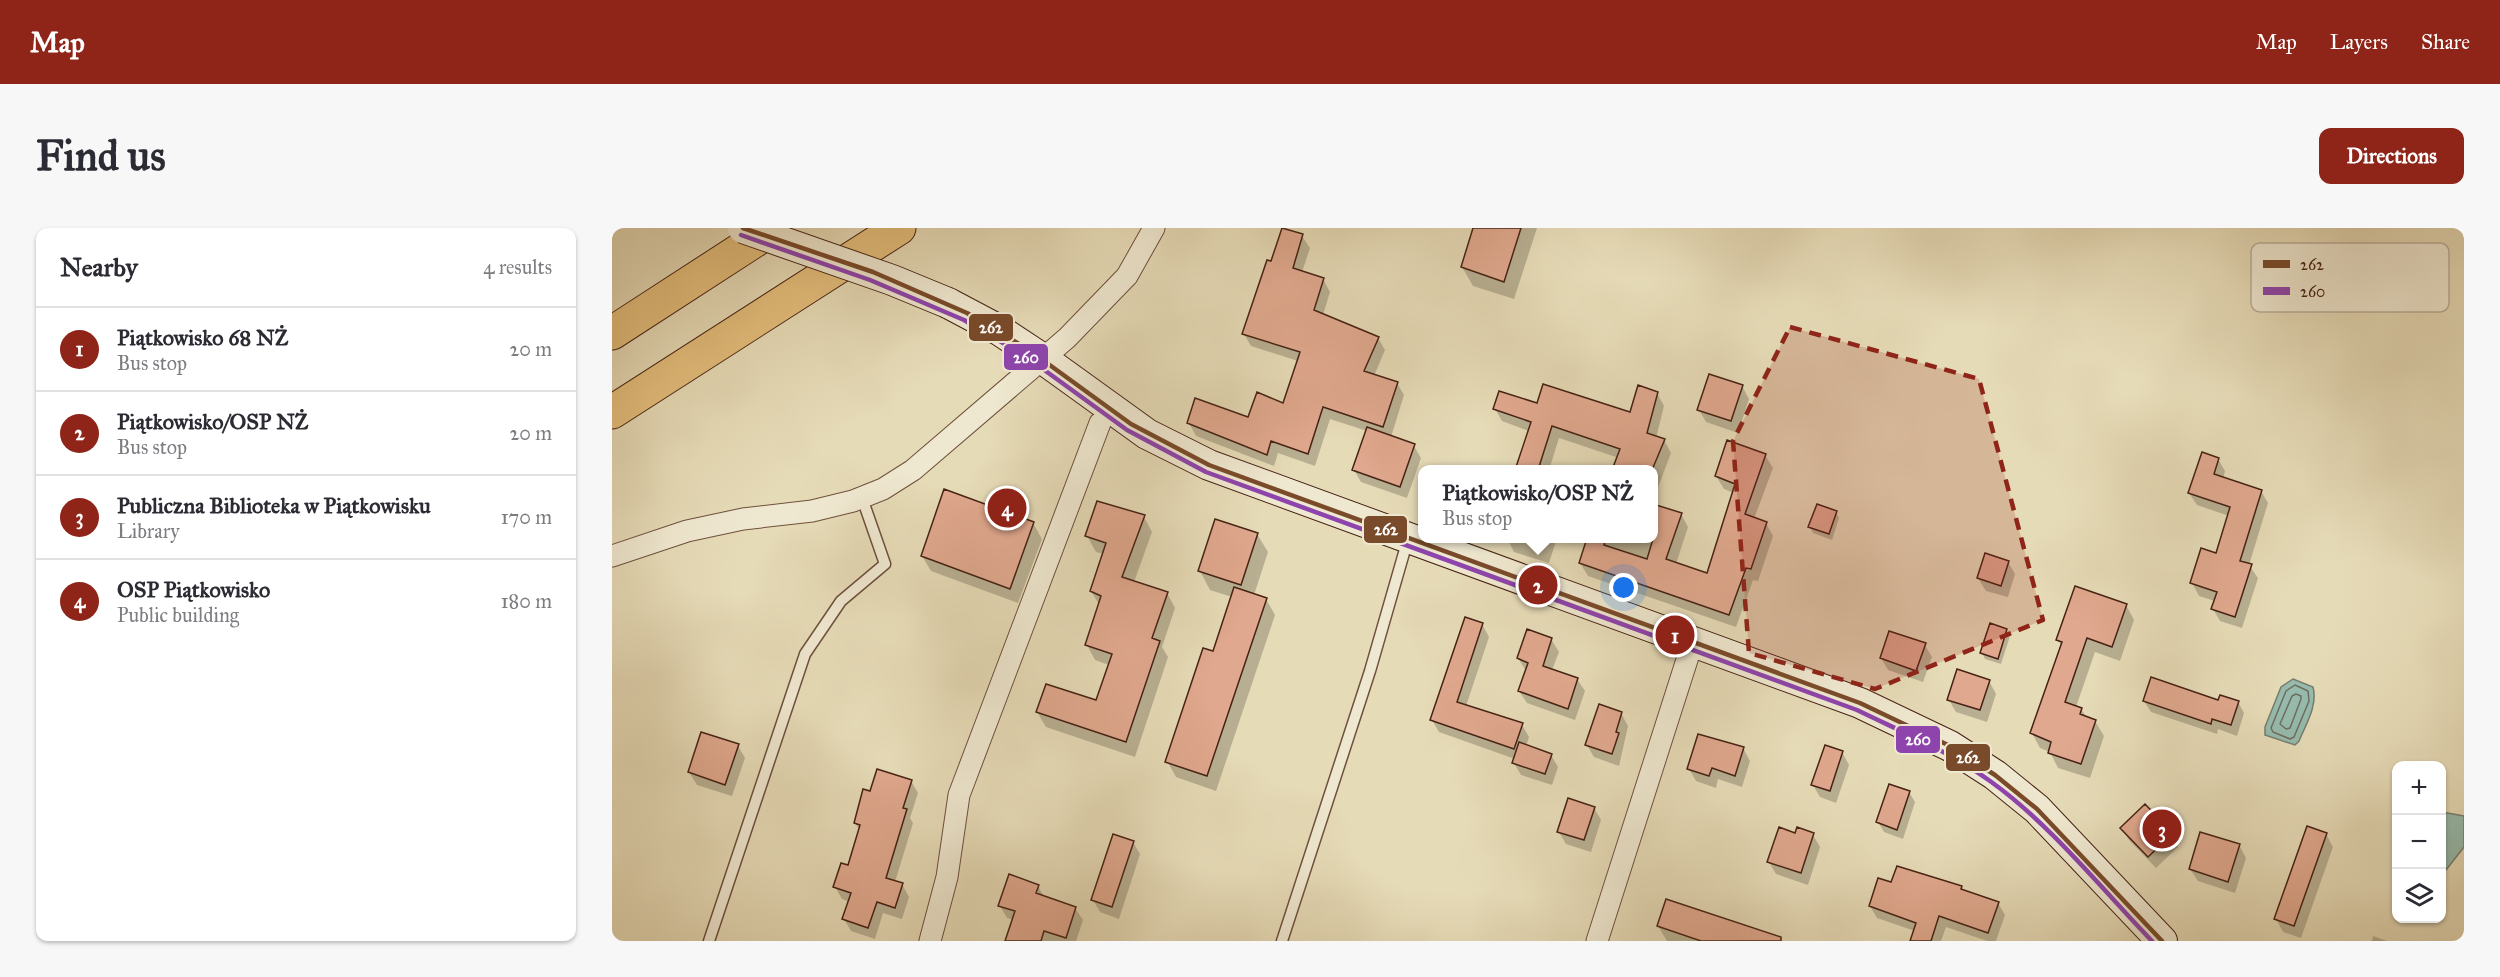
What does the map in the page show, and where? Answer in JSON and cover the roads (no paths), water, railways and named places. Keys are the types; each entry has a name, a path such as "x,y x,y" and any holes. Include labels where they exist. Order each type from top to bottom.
{"highway":[{"path":"612,333 774,228"},
{"path":"612,412 899,228"}],"street":[{"path":"743,228 892,280 948,303 999,330 1043,359 1121,417 1209,465 1418,542"},
{"path":"612,556 687,531 743,519 812,511 862,498 883,489 913,470 1067,338 1127,276 1154,228"},
{"path":"930,941 947,877 959,795 1100,423"},
{"path":"1422,543 1860,703 1959,751 1995,775 2037,809 2162,941"},
{"path":"1597,941 1693,641"}],"lane":[{"path":"709,941 805,654 841,601 885,564 862,498"},
{"path":"1282,941 1370,670 1408,538"}],"water":[{"path":"2293,679 2313,687 2314,694 2310,714 2299,741 2295,745 2265,735 2265,727 2281,687"},
{"path":"2446,813 2464,816 2464,847 2446,870"}],"place":[{"name":"OSP Piątkowisko","path":"1007,508"},
{"name":"Piątkowisko/OSP NŻ","path":"1538,585"},
{"name":"Piątkowisko 68 NŻ","path":"1675,635"},
{"name":"Publiczna Biblioteka w Piątkowisku","path":"2162,829"}]}
